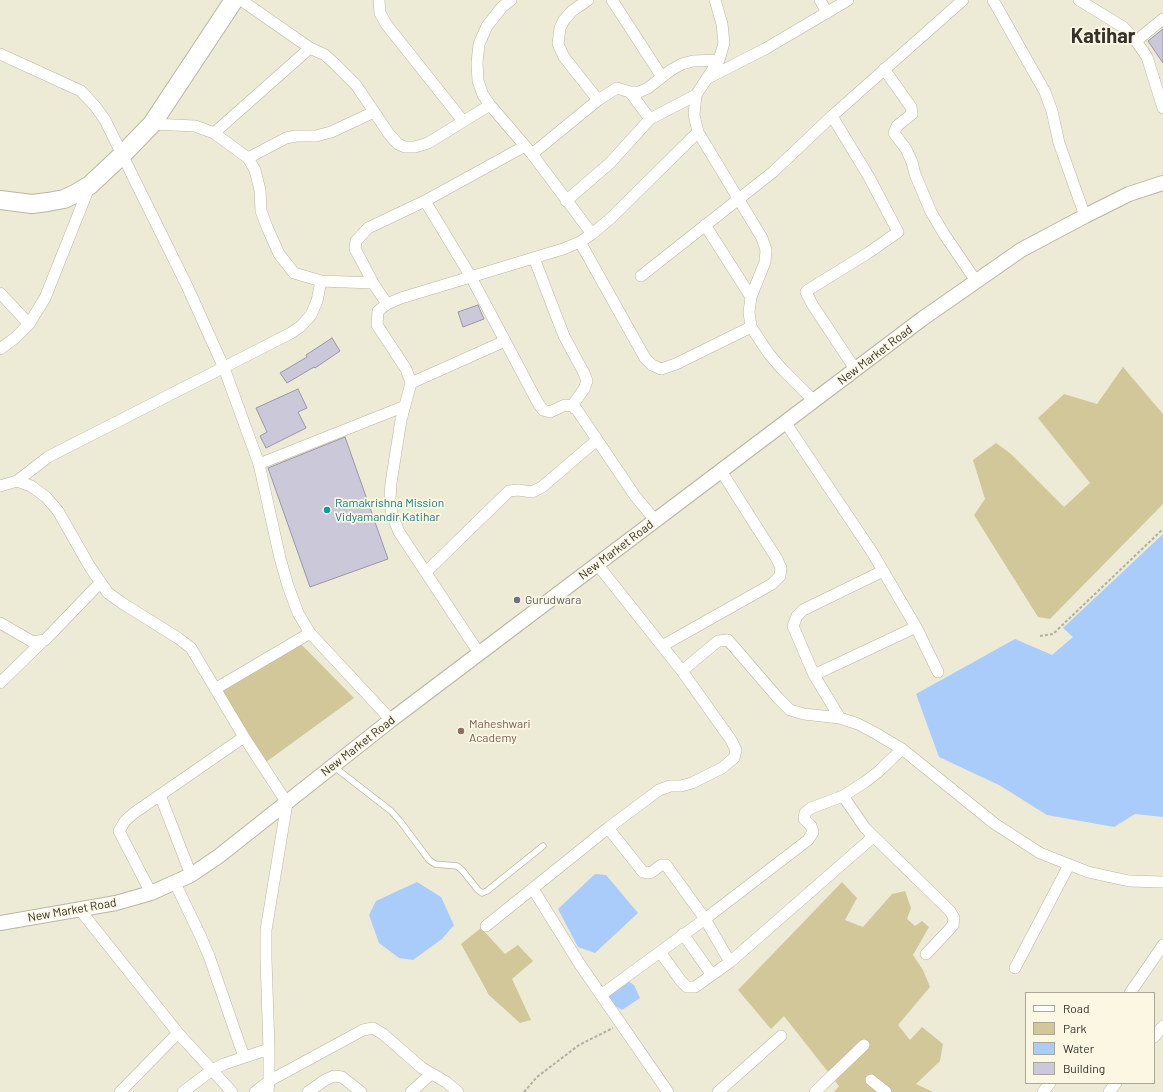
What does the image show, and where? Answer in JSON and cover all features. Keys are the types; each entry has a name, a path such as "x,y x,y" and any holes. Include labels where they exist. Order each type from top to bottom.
{"highway":[{"path":"0,200 32,204 48,202 64,199 90,184 122,155 152,124 234,0"}],"street":[{"path":"241,0 310,48 325,55 356,85 389,134 398,144 405,147 415,147 428,143 490,105"},
{"path":"379,0 380,13 386,24 463,121"},
{"path":"511,0 502,7 487,26 479,44 477,63 478,81 483,95 490,105 528,150 592,234"},
{"path":"588,0 572,11 564,20 560,28 558,44 564,58 598,100"},
{"path":"612,0 662,77"},
{"path":"715,0 722,24 724,43 719,60 696,95 694,115 698,132 762,238 766,250 765,262 751,297 749,312 751,327 777,364 814,401"},
{"path":"820,0 827,13"},
{"path":"707,78 765,49 848,0"},
{"path":"641,276 773,172 832,116 963,0"},
{"path":"993,0 1045,92 1052,111 1059,143 1085,216"},
{"path":"1079,0 1123,27 1136,41 1147,57 1163,108"},
{"path":"1136,41 1163,19"},
{"path":"214,133 310,48"},
{"path":"0,54 81,91 95,106 105,120 187,286 224,368 259,464 280,558 298,613 310,634 391,720"},
{"path":"387,304 373,283 355,249 356,241 368,228 528,150 617,88 630,92 639,92 648,88 682,64 693,61 719,60"},
{"path":"884,69 911,107 912,114 897,126 894,133 909,156 924,198 931,212 976,281"},
{"path":"630,92 650,119"},
{"path":"566,201 610,163 650,119 696,95"},
{"path":"248,158 286,138 296,136 316,136 331,132 374,112"},
{"path":"832,116 869,177 898,232 868,253 806,292 812,304 855,370"},
{"path":"152,124 195,126 214,133 248,158 255,170 260,190 261,211 279,254 294,273 321,281 373,283"},
{"path":"479,653 399,532 392,515 390,499 401,420 411,383 406,369 377,325 378,311 387,304 401,298 563,249 580,242 592,234 610,218 698,132"},
{"name":"New Market Road","path":"0,923 116,903 151,893 191,875 219,856 332,766 479,653 922,319 1021,250 1129,194 1163,183"},
{"path":"0,349 15,338 29,324 45,298 90,184"},
{"path":"424,201 471,277 543,410 550,412 565,405 572,406 577,410 635,496 655,520"},
{"path":"705,225 751,297"},
{"path":"580,242 645,358 652,365 661,369 676,364 751,327"},
{"path":"534,258 564,336 587,381 572,406"},
{"path":"0,486 17,481 48,457 292,333 311,315 317,302 321,281"},
{"path":"0,293 29,324"},
{"path":"411,383 505,341"},
{"path":"259,464 405,406"},
{"path":"785,422 856,527 916,627 938,672"},
{"path":"426,572 510,491 518,490 532,492 542,487 597,440"},
{"path":"662,646 772,584 780,576 781,568 777,559 721,470"},
{"path":"17,481 31,486 46,497 58,511 90,567 108,593 191,648 244,737 287,802 266,930 269,1049 268,1086"},
{"path":"486,926 608,828 659,790 670,786 681,786 692,783 722,768 734,758 736,750 682,670 597,564"},
{"path":"840,718 814,675 793,626 797,616 803,610 883,572"},
{"path":"0,683 45,640 100,583"},
{"path":"0,623 33,642 45,640"},
{"path":"814,675 916,627"},
{"path":"215,689 310,634"},
{"path":"682,670 718,641 728,640 790,710 804,714 840,718 858,724 876,733 902,749 995,824 1040,853 1088,872 1129,881 1163,882"},
{"path":"151,893 119,832 125,821 244,737"},
{"path":"601,995 808,840 813,832 811,826 804,819 805,813 811,808 843,796 878,772 902,749"},
{"path":"160,795 191,875"},
{"path":"843,796 864,828 950,911 954,918 953,925 926,954"},
{"path":"608,828 643,872 652,872 661,866 666,865 704,919 730,962"},
{"path":"660,952 686,987 695,987 730,962 873,837"},
{"path":"1015,968 1069,865"},
{"path":"175,883 209,956 244,1058"},
{"path":"533,889 581,966 668,1092"},
{"path":"80,910 178,1033 232,1092"},
{"path":"683,934 712,975"},
{"path":"1131,992 1163,945"},
{"path":"1155,1036 1163,1026"},
{"path":"255,1092 268,1086 363,1030 373,1028 383,1034 422,1068 446,1082 458,1092"},
{"path":"120,1092 178,1033"},
{"path":"718,1092 781,1036"},
{"path":"815,1092 864,1045"},
{"path":"183,1092 212,1070 224,1064 269,1049"},
{"path":"411,1092 430,1074"},
{"path":"308,1092 325,1080 334,1076 342,1077 361,1092"},
{"path":"870,1080 886,1092"},
{"path":"1043,1092 1049,1084"},
{"path":"1109,1092 1115,1084"}],"lane":[{"path":"332,766 391,811 429,860 435,864 456,866 462,870 482,893 487,891 543,846"}],"path":[{"path":"1040,636 1053,634 1163,529"},
{"path":"524,1092 537,1077 579,1045 621,1024"}],"green space":[{"path":"1123,367 1163,414 1163,504 1050,619 1038,617 974,515 985,499 973,460 996,443 1011,454 1064,507 1090,483 1038,418 1064,394 1097,404"},
{"path":"295,638 354,698 266,762 219,693"},
{"path":"842,882 857,898 845,920 863,927 892,894 905,891 911,908 907,919 915,926 922,921 929,927 913,955 923,970 930,987 898,1025 910,1040 922,1027 943,1044 940,1061 916,1084 933,1092 834,1092 839,1086 784,1016 771,1029 738,990"},
{"path":"481,928 505,954 518,945 533,961 512,979 531,1020 520,1023 489,995 461,944"}],"water":[{"path":"1163,534 1163,817 1135,814 1114,827 1047,815 999,785 939,757 916,694 1015,639 1052,655 1073,637 1063,628"},
{"path":"595,874 606,875 638,913 595,953 578,947 558,909"},
{"path":"417,882 441,897 454,925 442,939 413,960 399,958 379,943 369,915 376,901"},
{"path":"628,981 634,985 640,998 622,1010 609,1002 609,989"}],"building":[{"path":"1163,29 1163,63 1148,41"},
{"path":"478,305 484,319 463,327 458,312"},
{"path":"332,338 340,351 315,368 314,367 287,383 280,373 307,357 306,355"},
{"path":"298,389 307,408 298,412 306,428 266,448 260,436 267,432 256,408"},
{"name":"Ramakrishna Mission Vidyamandir Katihar","path":"345,437 388,559 310,587 268,468"}],"place":[{"name":"Ramakrishna Mission Vidyamandir Katihar","path":"327,510"},
{"name":"Gurudwara","path":"517,600"},
{"name":"Maheshwari Academy","path":"461,731"}],"district":[{"name":"Katihar","path":"1103,36"}]}
